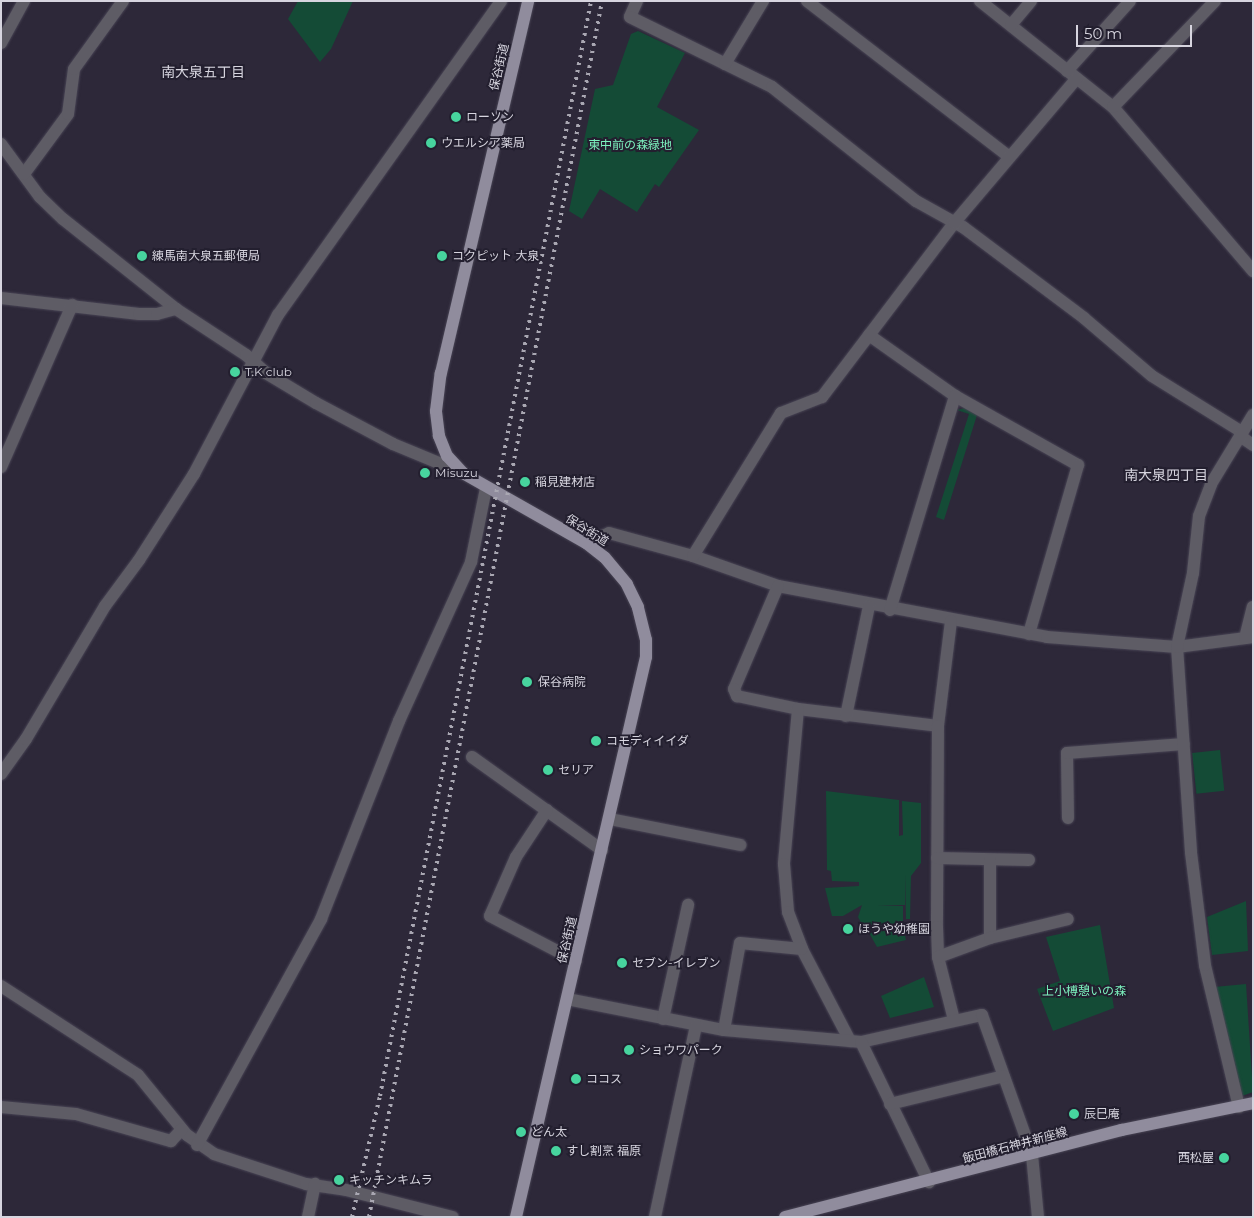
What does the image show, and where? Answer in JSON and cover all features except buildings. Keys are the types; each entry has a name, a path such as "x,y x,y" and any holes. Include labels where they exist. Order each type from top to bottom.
{"main road":[{"name":"保谷街道","path":"516,1217 644,674 646,640 638,608 627,584 604,557 586,543 486,488 463,473 448,456 439,436 437,395 528,1"},
{"name":"飯田橋石神井新座線","path":"785,1217 929,1182 1122,1130 1253,1103"}],"street":[{"path":"1,43 24,1"},
{"path":"24,174 68,114 74,69 123,1"},
{"path":"1,774 26,739 105,606 139,560 194,474 255,363 278,315 502,1"},
{"path":"637,1 630,18 772,87 916,201 954,223 1084,318 1152,376 1241,434 1253,444"},
{"path":"725,64 763,1"},
{"path":"807,1 1008,156"},
{"path":"980,1 1113,107 1253,271"},
{"path":"1011,24 1031,1"},
{"path":"692,556 781,413 822,397 954,223 1130,1"},
{"path":"1113,107 1215,1"},
{"path":"1,144 40,197 63,219 176,309 255,363 266,373 363,430 463,473"},
{"path":"1,298 139,314 158,314 176,309"},
{"path":"1,467 72,305"},
{"path":"869,335 955,396 1078,464 1029,634"},
{"path":"890,610 955,396"},
{"path":"1239,1107 1205,965 1191,852 1177,647 1193,573 1199,516 1211,484 1253,415"},
{"path":"197,1145 321,918 406,703 471,562 486,488"},
{"path":"586,543 609,533 692,556 778,586 869,606 951,621 1101,644 1177,647 1249,637 1253,607"},
{"path":"778,586 734,689 737,696 798,709 938,726"},
{"path":"846,716 869,606"},
{"path":"951,621 938,726 937,858 938,957 954,1020"},
{"path":"798,709 784,864 788,912 802,949 890,1104 929,1182"},
{"path":"1068,818 1067,753 1184,744"},
{"path":"472,757 602,850"},
{"path":"547,810 516,856 490,916 576,961"},
{"path":"610,819 740,845"},
{"path":"937,858 1029,860"},
{"path":"990,860 990,938"},
{"path":"663,1019 688,905"},
{"path":"938,957 990,938 1068,919"},
{"path":"724,1030 740,942 802,949"},
{"path":"1,986 138,1075 197,1145 214,1154 315,1184 454,1217"},
{"path":"567,999 724,1030 855,1042 982,1015 1032,1155 1038,1217"},
{"path":"655,1217 696,1025"},
{"path":"890,1104 1004,1076"},
{"path":"1,1107 76,1114 171,1141 182,1129"},
{"path":"308,1217 315,1184"}],"green space":[{"path":"298,1 353,1 331,49 320,62 288,19"},
{"name":"東中前の森緑地","path":"638,31 685,53 657,107 699,130 659,187 655,184 637,212 600,189 582,219 569,211 595,89 613,85 631,34"},
{"path":"965,408 977,415 944,520 936,517 969,414 957,410"},
{"path":"1220,750 1224,791 1196,794 1192,753"},
{"path":"826,791 899,800 899,836 903,835 902,801 921,803 921,863 911,876 910,919 906,919 905,874 905,905 877,905 903,906 903,923 863,926 858,917 862,905 843,916 832,916 825,888 859,886 859,882 832,881 831,871 827,870"},
{"path":"1246,901 1248,951 1212,955 1207,917"},
{"name":"上小榑憩いの森","path":"1100,925 1114,1008 1053,1031 1037,989 1060,981 1046,937"},
{"path":"868,931 904,931 906,940 877,947"},
{"path":"924,977 934,1007 890,1018 881,996"},
{"path":"1246,984 1253,1092 1242,1096 1214,987"}],"railway":[{"path":"352,1217 380,1096 591,1"},
{"path":"369,1217 602,1"}],"place":[{"name":"ローソン","path":"456,117"},
{"name":"ウエルシア薬局","path":"431,143"},
{"name":"練馬南大泉五郵便局","path":"142,256"},
{"name":"コクピット 大泉","path":"442,256"},
{"name":"T.K club","path":"235,372"},
{"name":"Misuzu","path":"425,473"},
{"name":"稲見建材店","path":"525,482"},
{"name":"保谷病院","path":"527,682"},
{"name":"コモディイイダ","path":"596,741"},
{"name":"セリア","path":"548,770"},
{"name":"ほうや幼稚園","path":"848,929"},
{"name":"セブン-イレブン","path":"622,963"},
{"name":"ショウワパーク","path":"629,1050"},
{"name":"ココス","path":"576,1079"},
{"name":"辰巳庵","path":"1074,1114"},
{"name":"どん太","path":"521,1132"},
{"name":"すし割烹 福原","path":"556,1151"},
{"name":"西松屋","path":"1224,1158"},
{"name":"キッチンキムラ","path":"339,1180"}],"district":[{"name":"南大泉五丁目","path":"203,72"},
{"name":"南大泉四丁目","path":"1166,475"}]}
